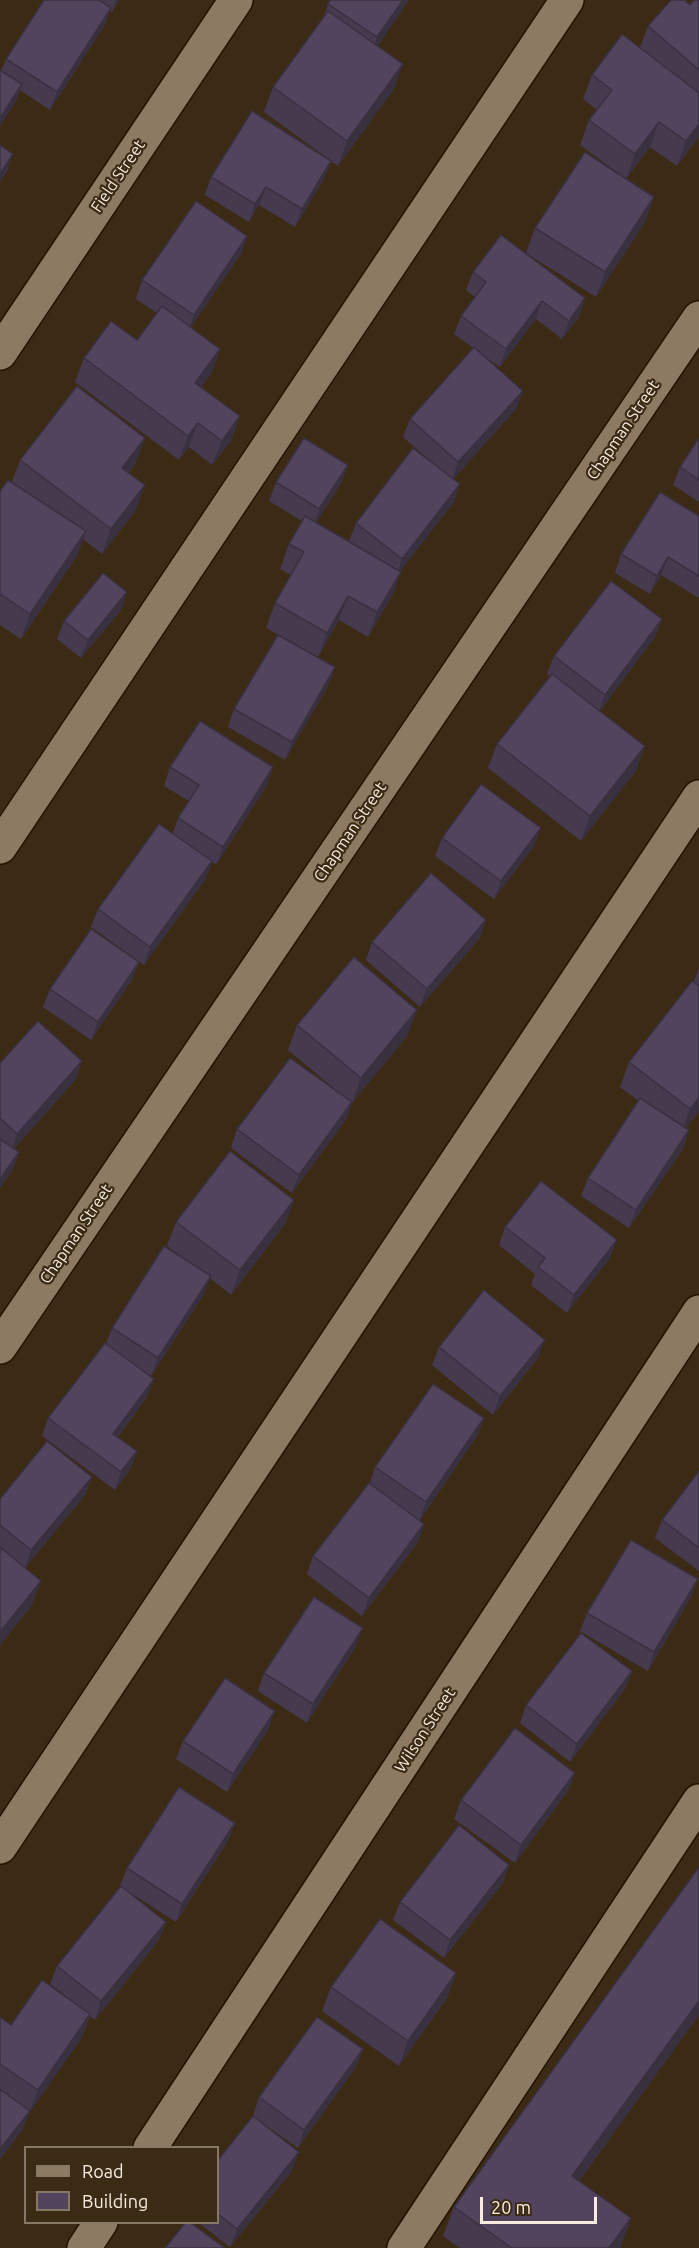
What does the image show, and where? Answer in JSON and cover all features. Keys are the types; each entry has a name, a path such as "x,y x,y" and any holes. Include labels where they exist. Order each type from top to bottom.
{"street":[{"name":"Field Street","path":"0,353 236,0"},
{"path":"0,847 567,0"},
{"name":"Chapman Street","path":"0,1347 699,318"},
{"path":"0,1847 699,797"},
{"name":"Wilson Street","path":"151,2146 699,1312"},
{"path":"404,2248 699,1801"},
{"path":"84,2248 100,2224"}],"building":[{"path":"44,0 99,0 111,8 57,92 6,59"},
{"path":"330,0 403,0 377,37 328,4"},
{"path":"671,0 685,0 690,5 694,0 699,0 699,70 648,26"},
{"path":"328,11 403,64 347,141 273,87"},
{"path":"622,34 699,93 699,124 686,141 659,122 635,154 589,120 612,90 592,75"},
{"path":"0,70 22,84 0,118"},
{"path":"252,111 331,161 302,209 266,187 255,204 211,177"},
{"path":"0,145 13,154 0,174"},
{"path":"585,152 654,197 605,272 535,228"},
{"path":"196,201 247,236 194,315 142,280"},
{"path":"501,235 585,298 569,321 542,301 506,349 461,316 486,282 473,272"},
{"path":"162,306 220,349 195,383 240,416 222,441 198,423 188,436 84,358 111,321 137,340"},
{"path":"474,347 523,391 458,462 410,419"},
{"path":"77,386 145,438 122,468 145,485 111,529 20,460"},
{"path":"304,438 348,465 319,509 276,482"},
{"path":"699,438 699,480 680,467"},
{"path":"413,448 460,484 402,559 356,523"},
{"path":"8,480 86,531 30,614 0,594 0,491"},
{"path":"660,492 699,516 699,576 668,557 657,576 621,554"},
{"path":"305,516 401,572 377,612 348,596 327,633 275,603 304,552 289,544"},
{"path":"103,573 127,592 88,640 64,621"},
{"path":"611,581 662,619 605,695 554,656"},
{"path":"278,635 335,667 292,742 234,709"},
{"path":"552,674 645,746 590,816 497,744"},
{"path":"200,721 273,767 223,847 178,818 199,785 170,767"},
{"path":"481,784 541,828 501,881 442,838"},
{"path":"159,824 212,861 150,947 98,909"},
{"path":"431,873 486,920 427,989 372,942"},
{"path":"91,929 139,962 98,1022 50,989"},
{"path":"354,957 417,1010 361,1078 297,1025"},
{"path":"692,981 699,986 699,1098 690,1109 629,1062"},
{"path":"38,1021 82,1061 17,1134 0,1118 0,1063"},
{"path":"290,1058 352,1102 299,1175 237,1129"},
{"path":"640,1098 689,1130 636,1210 588,1178"},
{"path":"0,1139 19,1152 0,1179"},
{"path":"230,1151 294,1200 240,1270 176,1222"},
{"path":"541,1181 617,1240 574,1295 538,1267 545,1258 505,1227"},
{"path":"164,1246 211,1276 158,1358 112,1328"},
{"path":"484,1290 545,1340 500,1396 439,1347"},
{"path":"105,1343 154,1379 113,1434 137,1451 121,1472 48,1418"},
{"path":"433,1384 484,1418 426,1502 375,1467"},
{"path":"47,1441 92,1477 31,1550 0,1525 0,1499"},
{"path":"699,1471 699,1548 662,1520"},
{"path":"369,1483 424,1524 369,1598 313,1556"},
{"path":"631,1540 698,1579 654,1652 587,1613"},
{"path":"0,1547 41,1581 0,1632"},
{"path":"314,1597 363,1628 313,1704 264,1673"},
{"path":"581,1633 632,1671 577,1744 526,1705"},
{"path":"225,1678 275,1711 233,1774 183,1741"},
{"path":"515,1728 575,1773 521,1845 461,1800"},
{"path":"179,1787 235,1823 182,1904 127,1868"},
{"path":"459,1825 509,1865 450,1940 400,1902"},
{"path":"699,1867 699,2001 572,2176 631,2218 609,2248 512,2248 454,2207"},
{"path":"121,1886 166,1922 101,2001 57,1966"},
{"path":"380,1919 456,1973 408,2041 331,1987"},
{"path":"42,1980 90,2014 38,2090 0,2064 0,2017 11,2025"},
{"path":"317,2017 363,2049 304,2130 259,2097"},
{"path":"0,2089 30,2111 0,2149"},
{"path":"253,2116 299,2152 237,2229 219,2215 219,2159"},
{"path":"184,2224 192,2224 225,2248 165,2248"}]}
